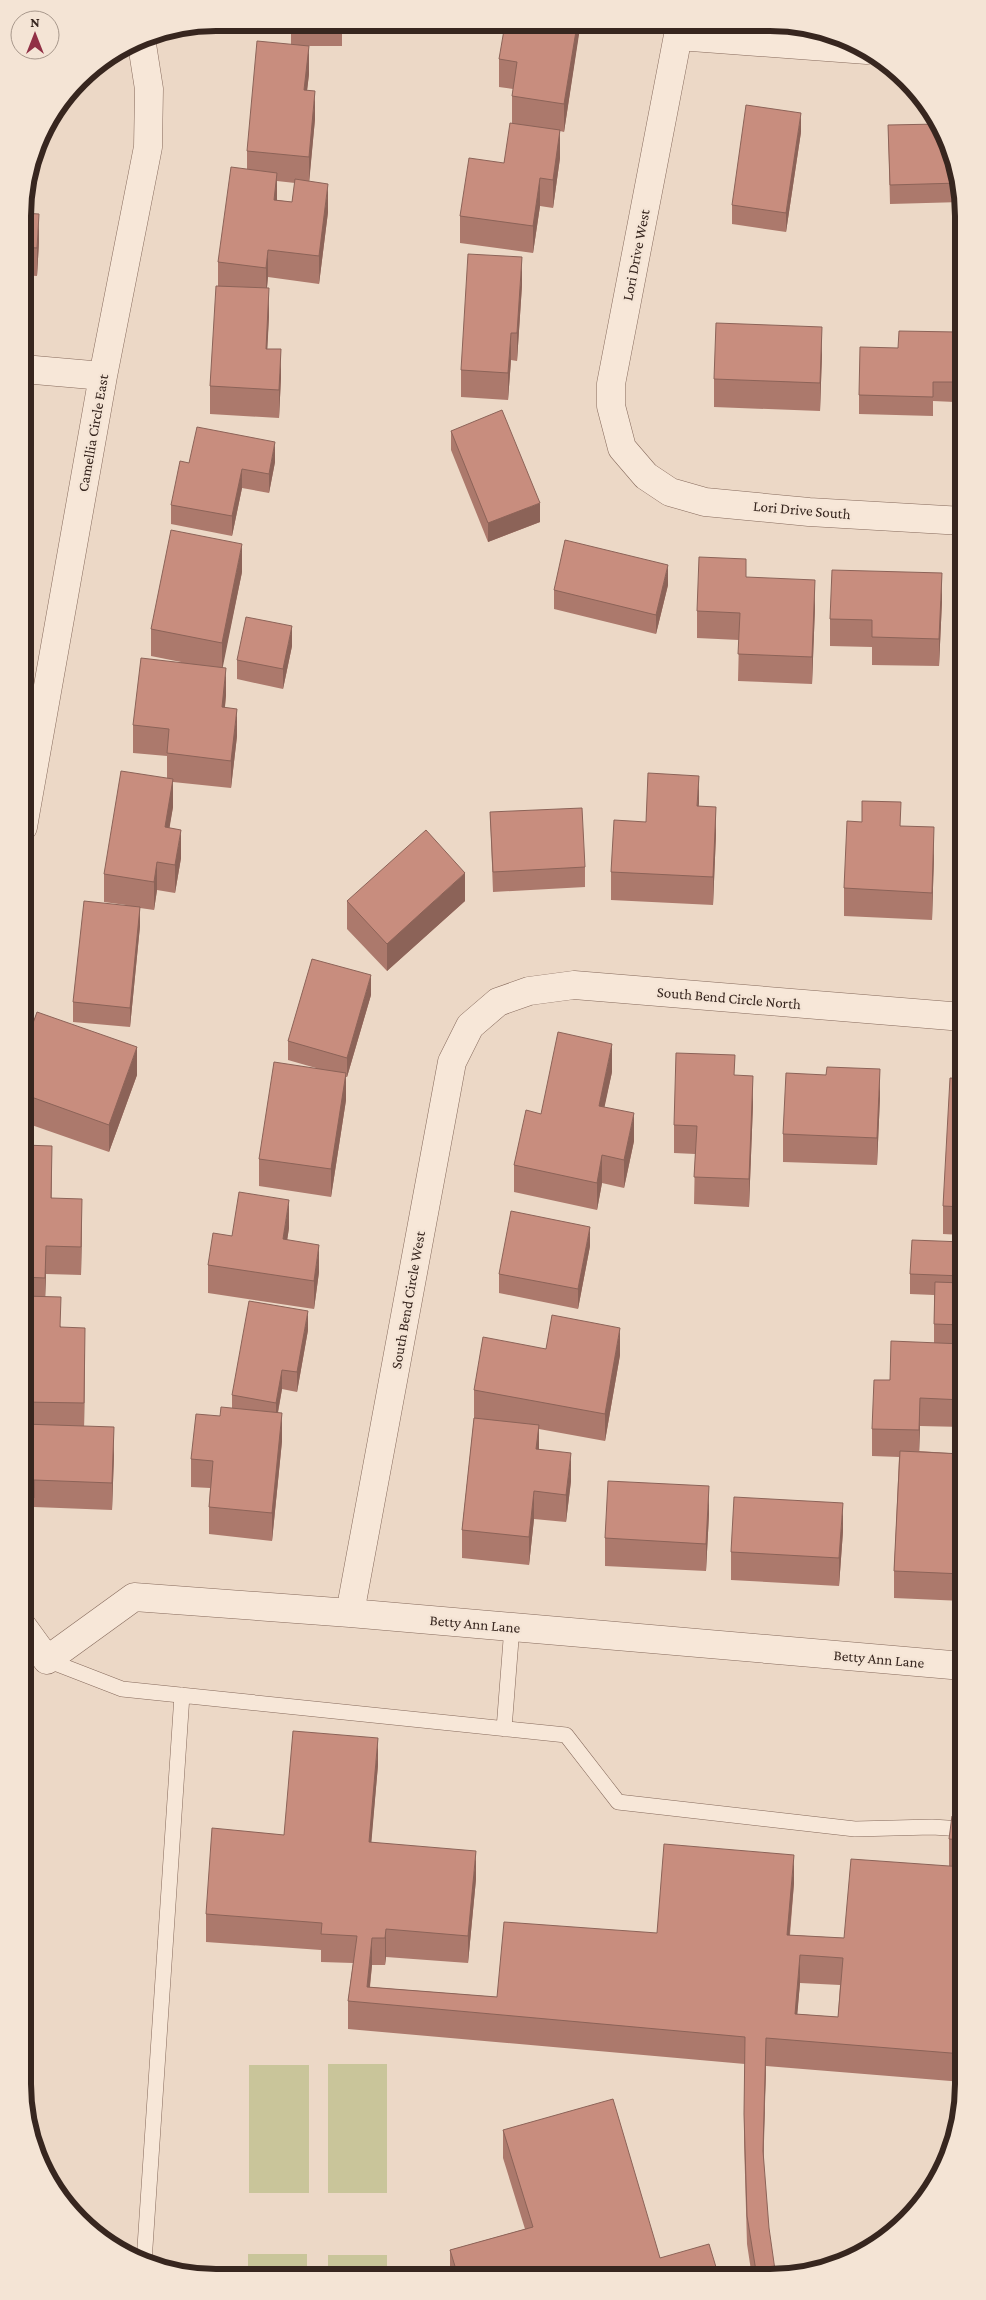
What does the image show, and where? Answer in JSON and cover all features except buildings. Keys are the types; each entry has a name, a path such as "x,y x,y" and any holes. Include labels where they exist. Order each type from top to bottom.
{"street":[{"path":"679,31 848,48"},
{"name":"Lori Drive West","path":"646,476 622,448 611,406 610,384 679,31"},
{"name":"Camellia Circle East","path":"31,782 103,376 148,147 149,89 143,46"},
{"path":"31,370 103,376"},
{"name":"Lori Drive South","path":"646,476 670,492 705,502 809,512 955,521"},
{"name":"South Bend Circle North","path":"498,1002 529,991 574,985 955,1016"},
{"name":"South Bend Circle West","path":"350,1613 452,1062 470,1026 498,1002"},
{"name":"Betty Ann Lane","path":"48,1660 134,1597 350,1613 955,1665"},
{"path":"31,1638 48,1660"}],"lane":[{"path":"504,1729 512,1627"},
{"path":"48,1660 122,1690 566,1736 618,1802 854,1829 932,1827 955,1828"},
{"path":"144,2255 182,1696"}],"shaded area":[{"path":"328,2064 387,2064 387,2193 328,2193"},
{"path":"249,2065 309,2065 309,2193 249,2193"},
{"path":"248,2254 307,2254 307,2269 248,2269"},
{"path":"328,2255 387,2255 387,2269 328,2269"}]}
